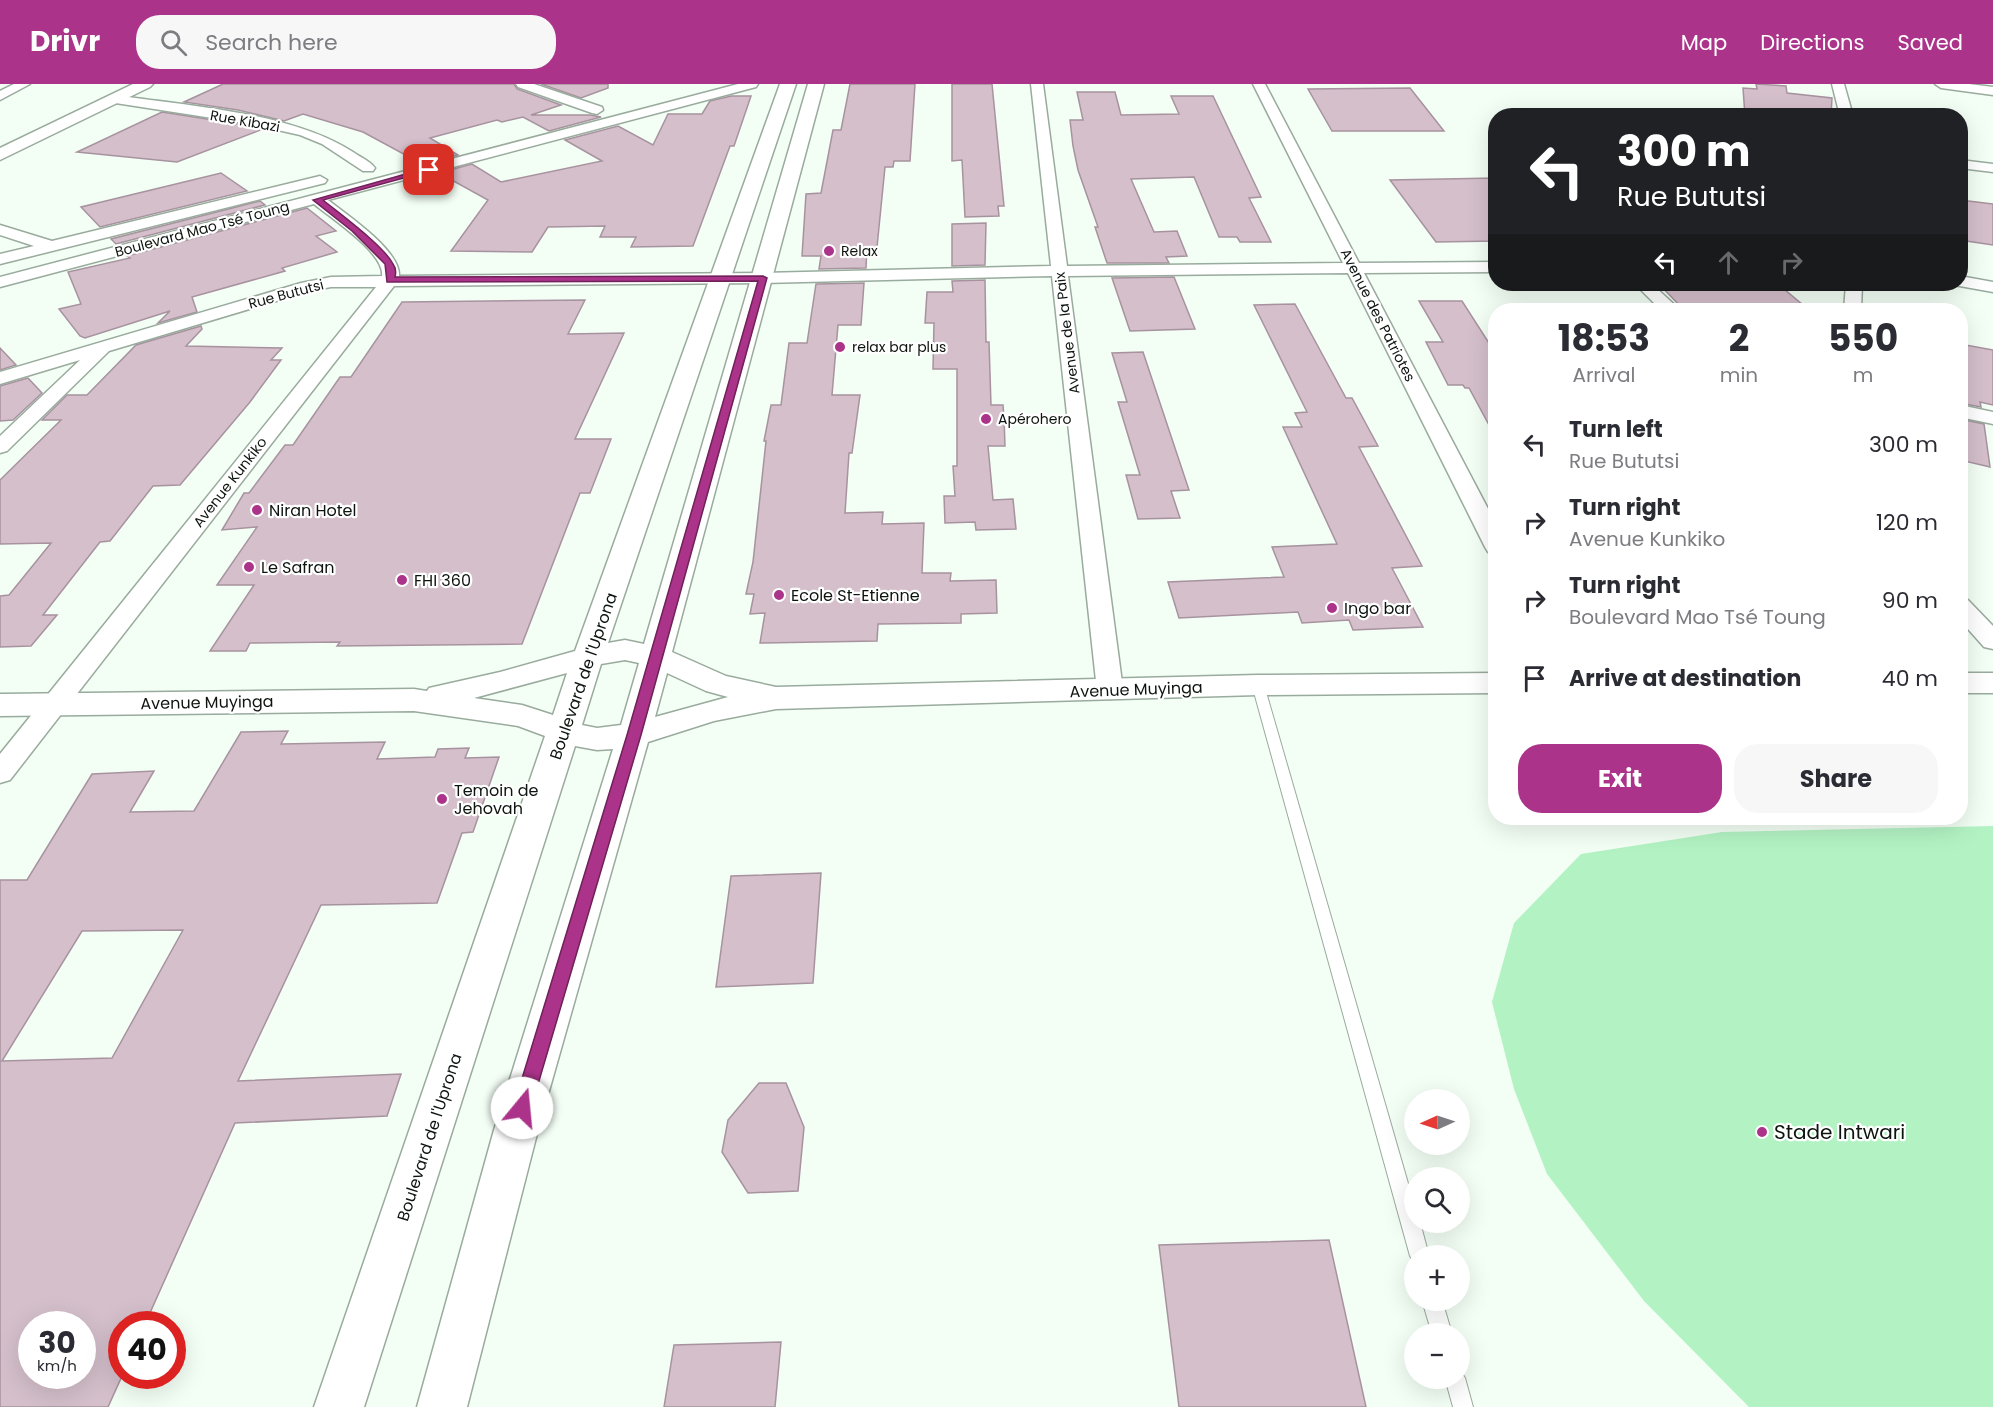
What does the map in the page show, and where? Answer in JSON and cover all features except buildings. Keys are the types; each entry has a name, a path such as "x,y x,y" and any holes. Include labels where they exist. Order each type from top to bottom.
{"street":[{"path":"0,96 24,84"},
{"path":"0,155 145,84"},
{"path":"522,84 597,110"},
{"path":"554,121 702,84"},
{"name":"Boulevard Mao Tsé Toung","path":"0,282 752,84"},
{"name":"Boulevard de l'Uprona","path":"339,1407 588,657 788,84"},
{"path":"441,1407 516,1130 634,735 816,84"},
{"name":"Avenue de la Paix","path":"1037,84 1110,690"},
{"name":"Avenue des Patriotes","path":"1259,84 1488,531"},
{"path":"1838,84 1845,108"},
{"path":"1941,84 1993,91"},
{"name":"Rue Kibazi","path":"114,99 250,120 304,132 327,141 373,166"},
{"path":"1968,165 1993,168"},
{"name":"Boulevard Mao Tsé Toung","path":"0,259 373,166"},
{"path":"317,200 354,229 389,264 392,272 390,280"},
{"path":"0,230 50,246"},
{"name":"Rue Bututsi","path":"0,378 307,287 332,282 721,279 1060,271 1488,267"},
{"name":"Avenue Kunkiko","path":"0,773 390,280"},
{"path":"1968,282 1993,287"},
{"path":"1651,291 1663,303"},
{"path":"0,447 105,346"},
{"path":"1968,413 1993,418"},
{"path":"1968,614 1993,641"},
{"path":"499,697 588,657 625,650 655,656 713,698"},
{"path":"1968,683 1993,683"},
{"name":"Avenue Muyinga","path":"0,705 499,697 522,716 564,732 597,739 634,735 713,698 1258,685 1488,684"}],"lane":[{"path":"1258,685 1417,1245"},
{"path":"1458,1389 1463,1407"}],"green space":[{"name":"Stade Intwari","path":"1993,826 1993,1407 1749,1407 1644,1301 1547,1174 1514,1089 1492,1002 1514,923 1581,854 1722,832"}],"place":[{"name":"Relax","path":"829,251"},
{"name":"relax bar plus","path":"840,347"},
{"name":"Apérohero","path":"986,419"},
{"name":"Niran Hotel","path":"257,510"},
{"name":"Le Safran","path":"249,567"},
{"name":"FHI 360","path":"402,580"},
{"name":"Ecole St-Etienne","path":"779,595"},
{"name":"Ingo bar","path":"1332,608"},
{"name":"Temoin de Jehovah","path":"442,799"},
{"name":"Stade Intwari","path":"1762,1132"}],"route":[{"path":"429,170 317,200 354,229 389,264 392,272 390,280 763,278 634,735 522,1108"}]}
